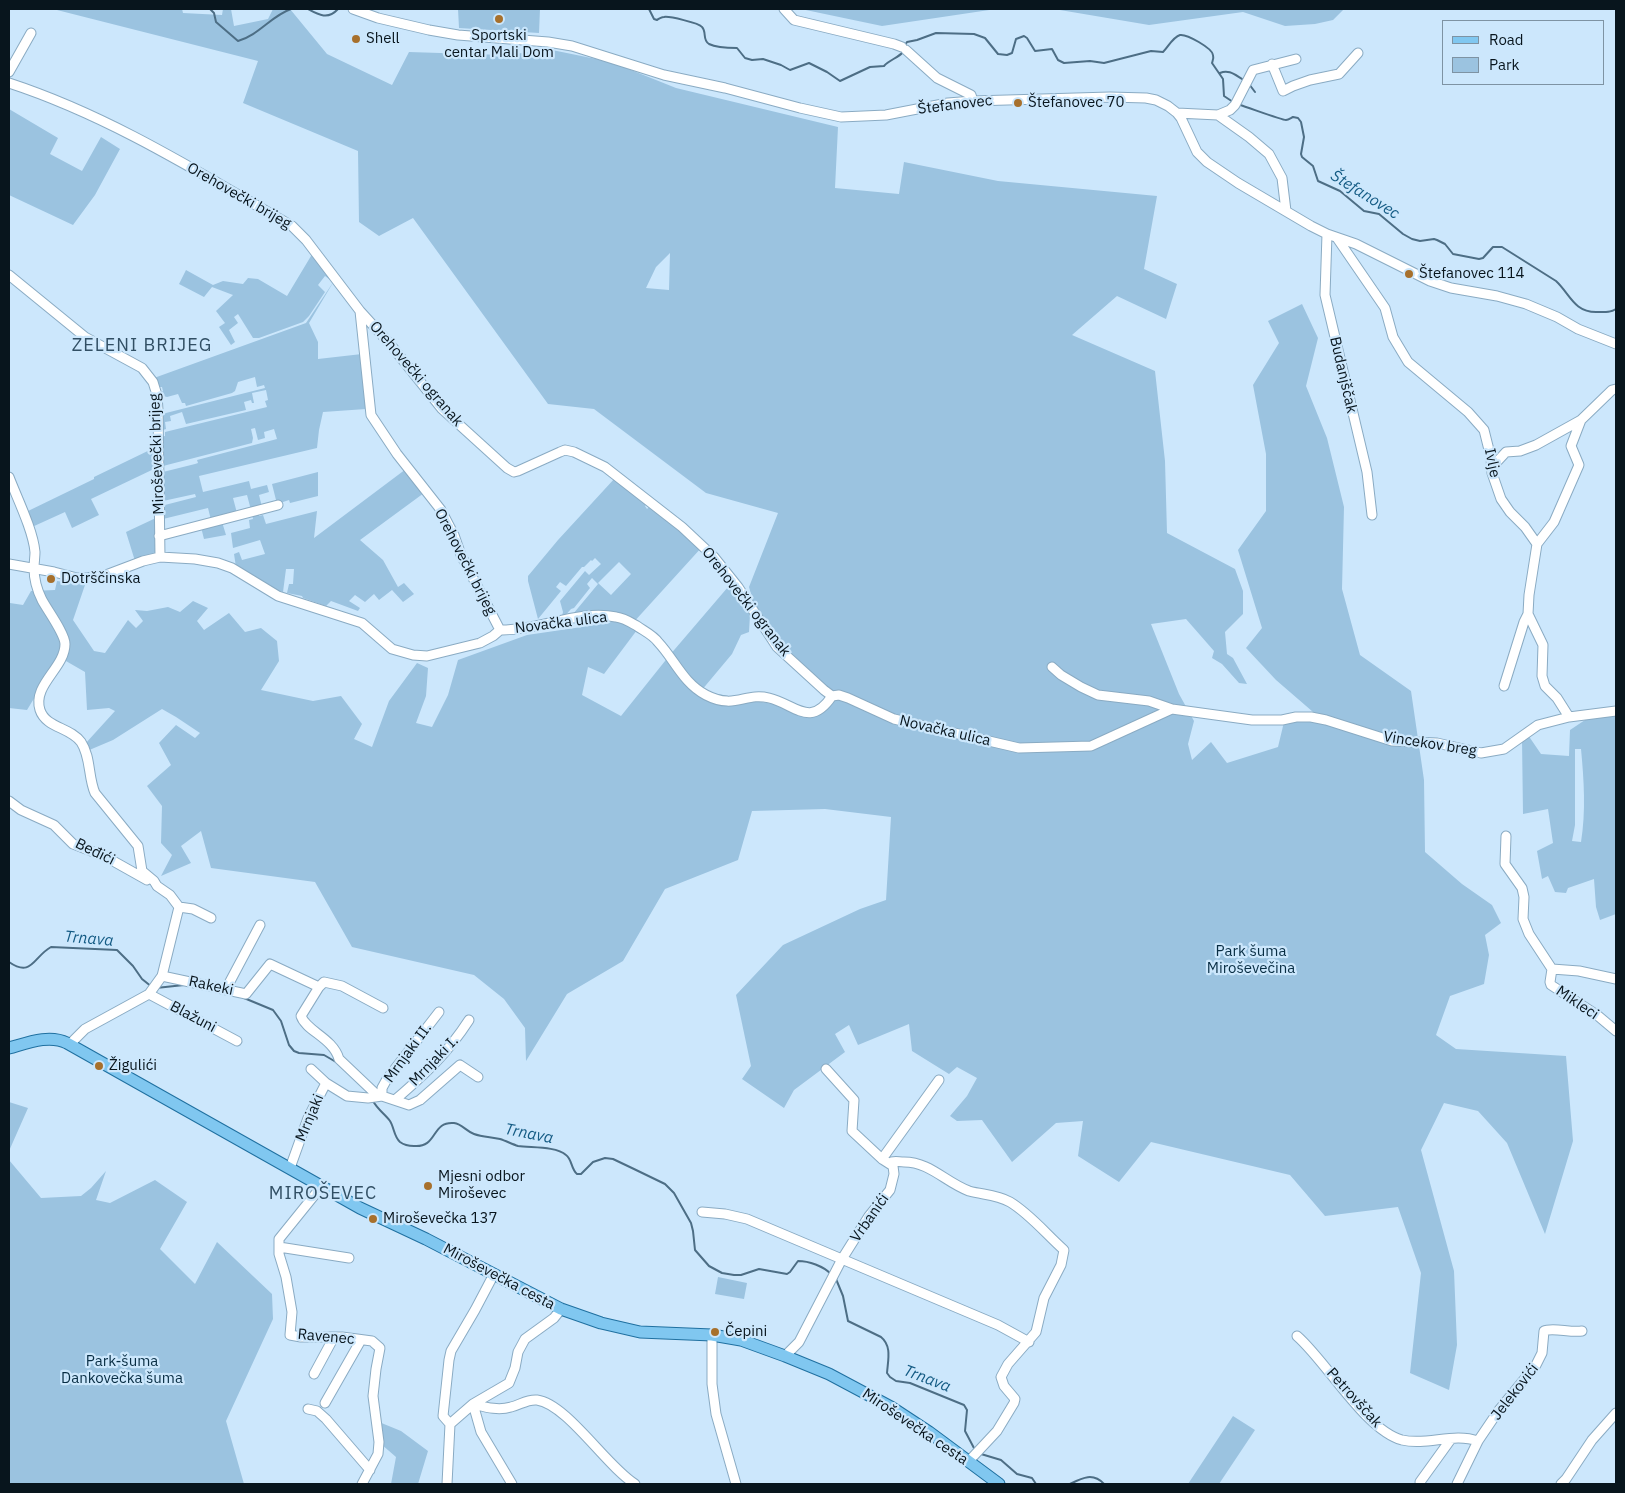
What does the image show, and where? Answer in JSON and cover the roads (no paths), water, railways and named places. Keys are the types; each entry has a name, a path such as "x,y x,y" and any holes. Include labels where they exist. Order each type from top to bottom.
{"main road":[{"name":"Miroševečka cesta","path":"9,1048 39,1040 62,1040 321,1187 561,1309 601,1323 640,1332 712,1334 741,1340 829,1374 891,1407 975,1456 999,1484"}],"street":[{"name":"Štefanovec","path":"354,9 392,22 458,35 548,42 572,46 664,75 841,117 886,115 948,103 973,101 1110,97 1141,98 1163,103 1178,113"},
{"path":"784,9 794,20 894,44 904,49 937,78 971,95 973,101"},
{"path":"9,72 31,33"},
{"path":"1272,64 1284,91 1310,80 1339,74 1358,53"},
{"path":"1178,113 1218,115 1230,110 1236,104 1253,70 1296,59"},
{"name":"Orehovečki brijeg","path":"9,83 105,121 145,142 292,226 306,240 360,311 371,414 397,454 440,510 500,630"},
{"path":"1178,113 1192,143 1201,156 1238,182 1326,234 1356,244 1450,288 1497,296 1526,304 1557,317 1578,329 1616,344"},
{"path":"1218,115 1269,154 1282,178 1286,211"},
{"name":"Budanjščak","path":"1326,234 1325,295 1367,472 1372,514"},
{"name":"Ivlje","path":"1337,238 1385,308 1393,337 1408,362 1468,412 1484,430 1491,458 1492,473 1501,499 1537,544"},
{"name":"Miroševečki brijeg","path":"9,275 85,337 142,368 151,377 156,390 158,410 160,557"},
{"name":"Orehovečki ogranak","path":"360,311 390,344 442,409 507,468 518,472 564,450 574,452 605,467 670,517 714,557 738,587 777,647 832,696"},
{"path":"1492,467 1506,452 1520,451 1536,445 1582,420 1612,390 1616,389"},
{"path":"1504,686 1528,614 1537,544 1554,522 1580,465 1571,446 1582,420"},
{"path":"9,477 35,552 36,584 42,600 65,642 64,654 40,693 40,709 45,719 73,735 80,742 87,754 91,783 95,793 138,846 142,871 170,895 179,907 193,909 211,918"},
{"path":"159,536 278,505"},
{"name":"Novačka ulica","path":"9,564 77,578 106,575 143,561 160,557 194,559 227,566 278,596 362,623 392,648 406,654 428,656 480,643 500,630 522,629 593,616 617,617 626,619 656,639 684,678 712,698 728,702 753,697 770,698 796,711 807,713 822,708 832,696 839,695 894,719 1019,748 1091,746 1172,709"},
{"path":"1528,614 1542,645 1542,676 1545,686 1557,698 1569,716"},
{"path":"1052,667 1061,675 1098,695 1149,701 1172,709"},
{"name":"Vincekov breg","path":"1172,709 1252,720 1282,720 1296,717 1326,720 1392,741 1437,743 1481,753 1504,749 1538,725 1569,716 1616,711"},
{"name":"Beđići","path":"9,801 21,810 54,825 73,844 106,856 158,886"},
{"name":"Mikleci","path":"1506,836 1505,864 1522,888 1524,897 1523,919 1529,934 1552,969 1551,985 1581,1004 1616,1031"},
{"path":"70,1044 85,1029 152,990 162,976 179,907"},
{"path":"226,989 260,925"},
{"name":"Rakeki","path":"162,976 246,994 270,964 319,987 324,982 342,986 384,1008"},
{"name":"Mikleci","path":"1552,969 1579,970 1616,979"},
{"path":"319,987 301,1016 303,1021 326,1039 337,1052 339,1059 376,1097"},
{"name":"Blažuni","path":"152,990 237,1041"},
{"name":"Mrnjaki II.","path":"376,1097 387,1079 439,1012"},
{"name":"Mrnjaki I.","path":"395,1100 445,1054 469,1020"},
{"path":"445,1054 478,1077"},
{"name":"Mrnjaki","path":"290,1168 308,1118 326,1083 347,1096 376,1097 395,1100 409,1105 420,1100 460,1065"},
{"path":"311,1069 326,1083"},
{"path":"826,1069 854,1100 852,1131 886,1161 922,1164 962,1188 998,1196 1018,1208 1064,1250 1061,1265 1044,1298 1036,1332 1008,1364 1001,1378 1004,1386 1015,1399 1014,1403 997,1431 975,1456"},
{"path":"886,1161 938,1080"},
{"name":"Vrbanići","path":"785,1356 799,1342 842,1259 869,1216 890,1190 894,1174 893,1166 886,1161"},
{"path":"321,1187 279,1238 279,1247 349,1258"},
{"path":"702,1212 734,1215 747,1219 998,1325 1029,1342"},
{"name":"Ravenec","path":"279,1247 292,1312 290,1335 372,1341 380,1348 374,1396 379,1442 378,1454 362,1484"},
{"path":"447,1484 450,1424 443,1416 451,1351 494,1274"},
{"path":"450,1424 473,1404 509,1383 515,1368 518,1352 525,1339 554,1318 561,1309"},
{"name":"Jelekovići","path":"1461,1483 1478,1441 1499,1410 1536,1365 1542,1353 1544,1331 1550,1329 1565,1332 1582,1331"},
{"path":"712,1334 712,1384 716,1414 736,1484"},
{"name":"Petrovščak","path":"1297,1336 1311,1349 1356,1405 1393,1437 1410,1442 1451,1438 1465,1438 1478,1441"},
{"path":"314,1374 334,1337"},
{"path":"325,1403 361,1340"},
{"path":"473,1404 489,1408 508,1408 527,1401 536,1400 544,1403 557,1410 592,1442 627,1479 635,1484"},
{"path":"473,1404 481,1432 512,1484"},
{"path":"308,1409 317,1411 326,1419 370,1470"},
{"path":"1561,1484 1571,1473 1592,1440 1616,1413"},
{"path":"1420,1482 1451,1438"}],"waterway":[{"name":"Štefanovec","path":"210,9 214,13 216,22 238,41 291,9"},
{"name":"Štefanovec","path":"308,9 320,15 331,14 338,9"},
{"name":"Štefanovec","path":"649,9 654,19 657,20 667,17 700,25 709,44 719,47 737,48 745,58 752,60 763,59 790,70 809,63 840,81 870,67 884,66 903,52"},
{"name":"Štefanovec","path":"905,45 907,42 936,33 974,34 985,38 998,54 1007,55 1012,53 1016,39 1024,36 1035,51 1052,49 1058,60 1064,63 1090,61 1104,63 1151,51 1163,52 1175,38 1183,35 1199,42 1212,52 1212,63 1223,79 1224,96 1233,102"},
{"path":"1220,73 1229,72 1244,80"},
{"path":"1249,84 1255,92"},
{"name":"Štefanovec","path":"1240,105 1287,120 1293,117 1298,118 1301,122 1304,137 1301,154 1313,166 1318,181 1340,191 1364,211 1379,214 1412,239 1420,241 1434,239 1445,244 1453,254 1479,259 1483,258 1493,247 1502,247 1556,281 1577,306 1582,309 1604,312 1616,309"},
{"name":"Trnava","path":"9,962 23,968 28,967 51,947 117,950 133,966 142,979 152,987"},
{"name":"Trnava","path":"156,988 184,985"},
{"name":"Trnava","path":"244,998 273,1010 281,1021 289,1045 294,1051 324,1055 336,1062"},
{"name":"Trnava","path":"373,1101 390,1121 398,1140 407,1145 422,1146 431,1139 441,1126 447,1123 454,1123 477,1135 500,1139 518,1146 562,1152 571,1161 577,1174 581,1174 593,1162 605,1158 613,1159 665,1184 674,1193 691,1223 695,1250 709,1266 722,1273 741,1275 759,1269 787,1274 798,1261 816,1264 831,1274"},
{"name":"Trnava","path":"836,1279 843,1296 848,1321 881,1337 887,1345 889,1354 887,1373 890,1377 896,1381 910,1383 964,1405 967,1410 965,1431 975,1450"},
{"name":"Trnava","path":"981,1454 1001,1460 1017,1474 1032,1478 1036,1484"},
{"name":"Trnava","path":"1070,1484 1087,1477 1096,1478 1104,1484"}],"place":[{"name":"Sportski centar Mali Dom","path":"499,19"},
{"name":"Shell","path":"356,39"},
{"name":"Štefanovec 70","path":"1018,103"},
{"name":"Štefanovec 114","path":"1409,274"},
{"name":"Dotrščinska","path":"51,579"},
{"name":"Žigulići","path":"99,1066"},
{"name":"Mjesni odbor Miroševec","path":"428,1186"},
{"name":"Miroševečka 137","path":"373,1219"},
{"name":"Čepini","path":"715,1332"}],"district":[{"name":"ZELENI BRIJEG","path":"142,346"},
{"name":"MIROŠEVEC","path":"323,1194"}],"park label":[{"name":"Park šuma Miroševečina","path":"1251,960"},
{"name":"Park-šuma Dankovečka šuma","path":"122,1370"}]}
